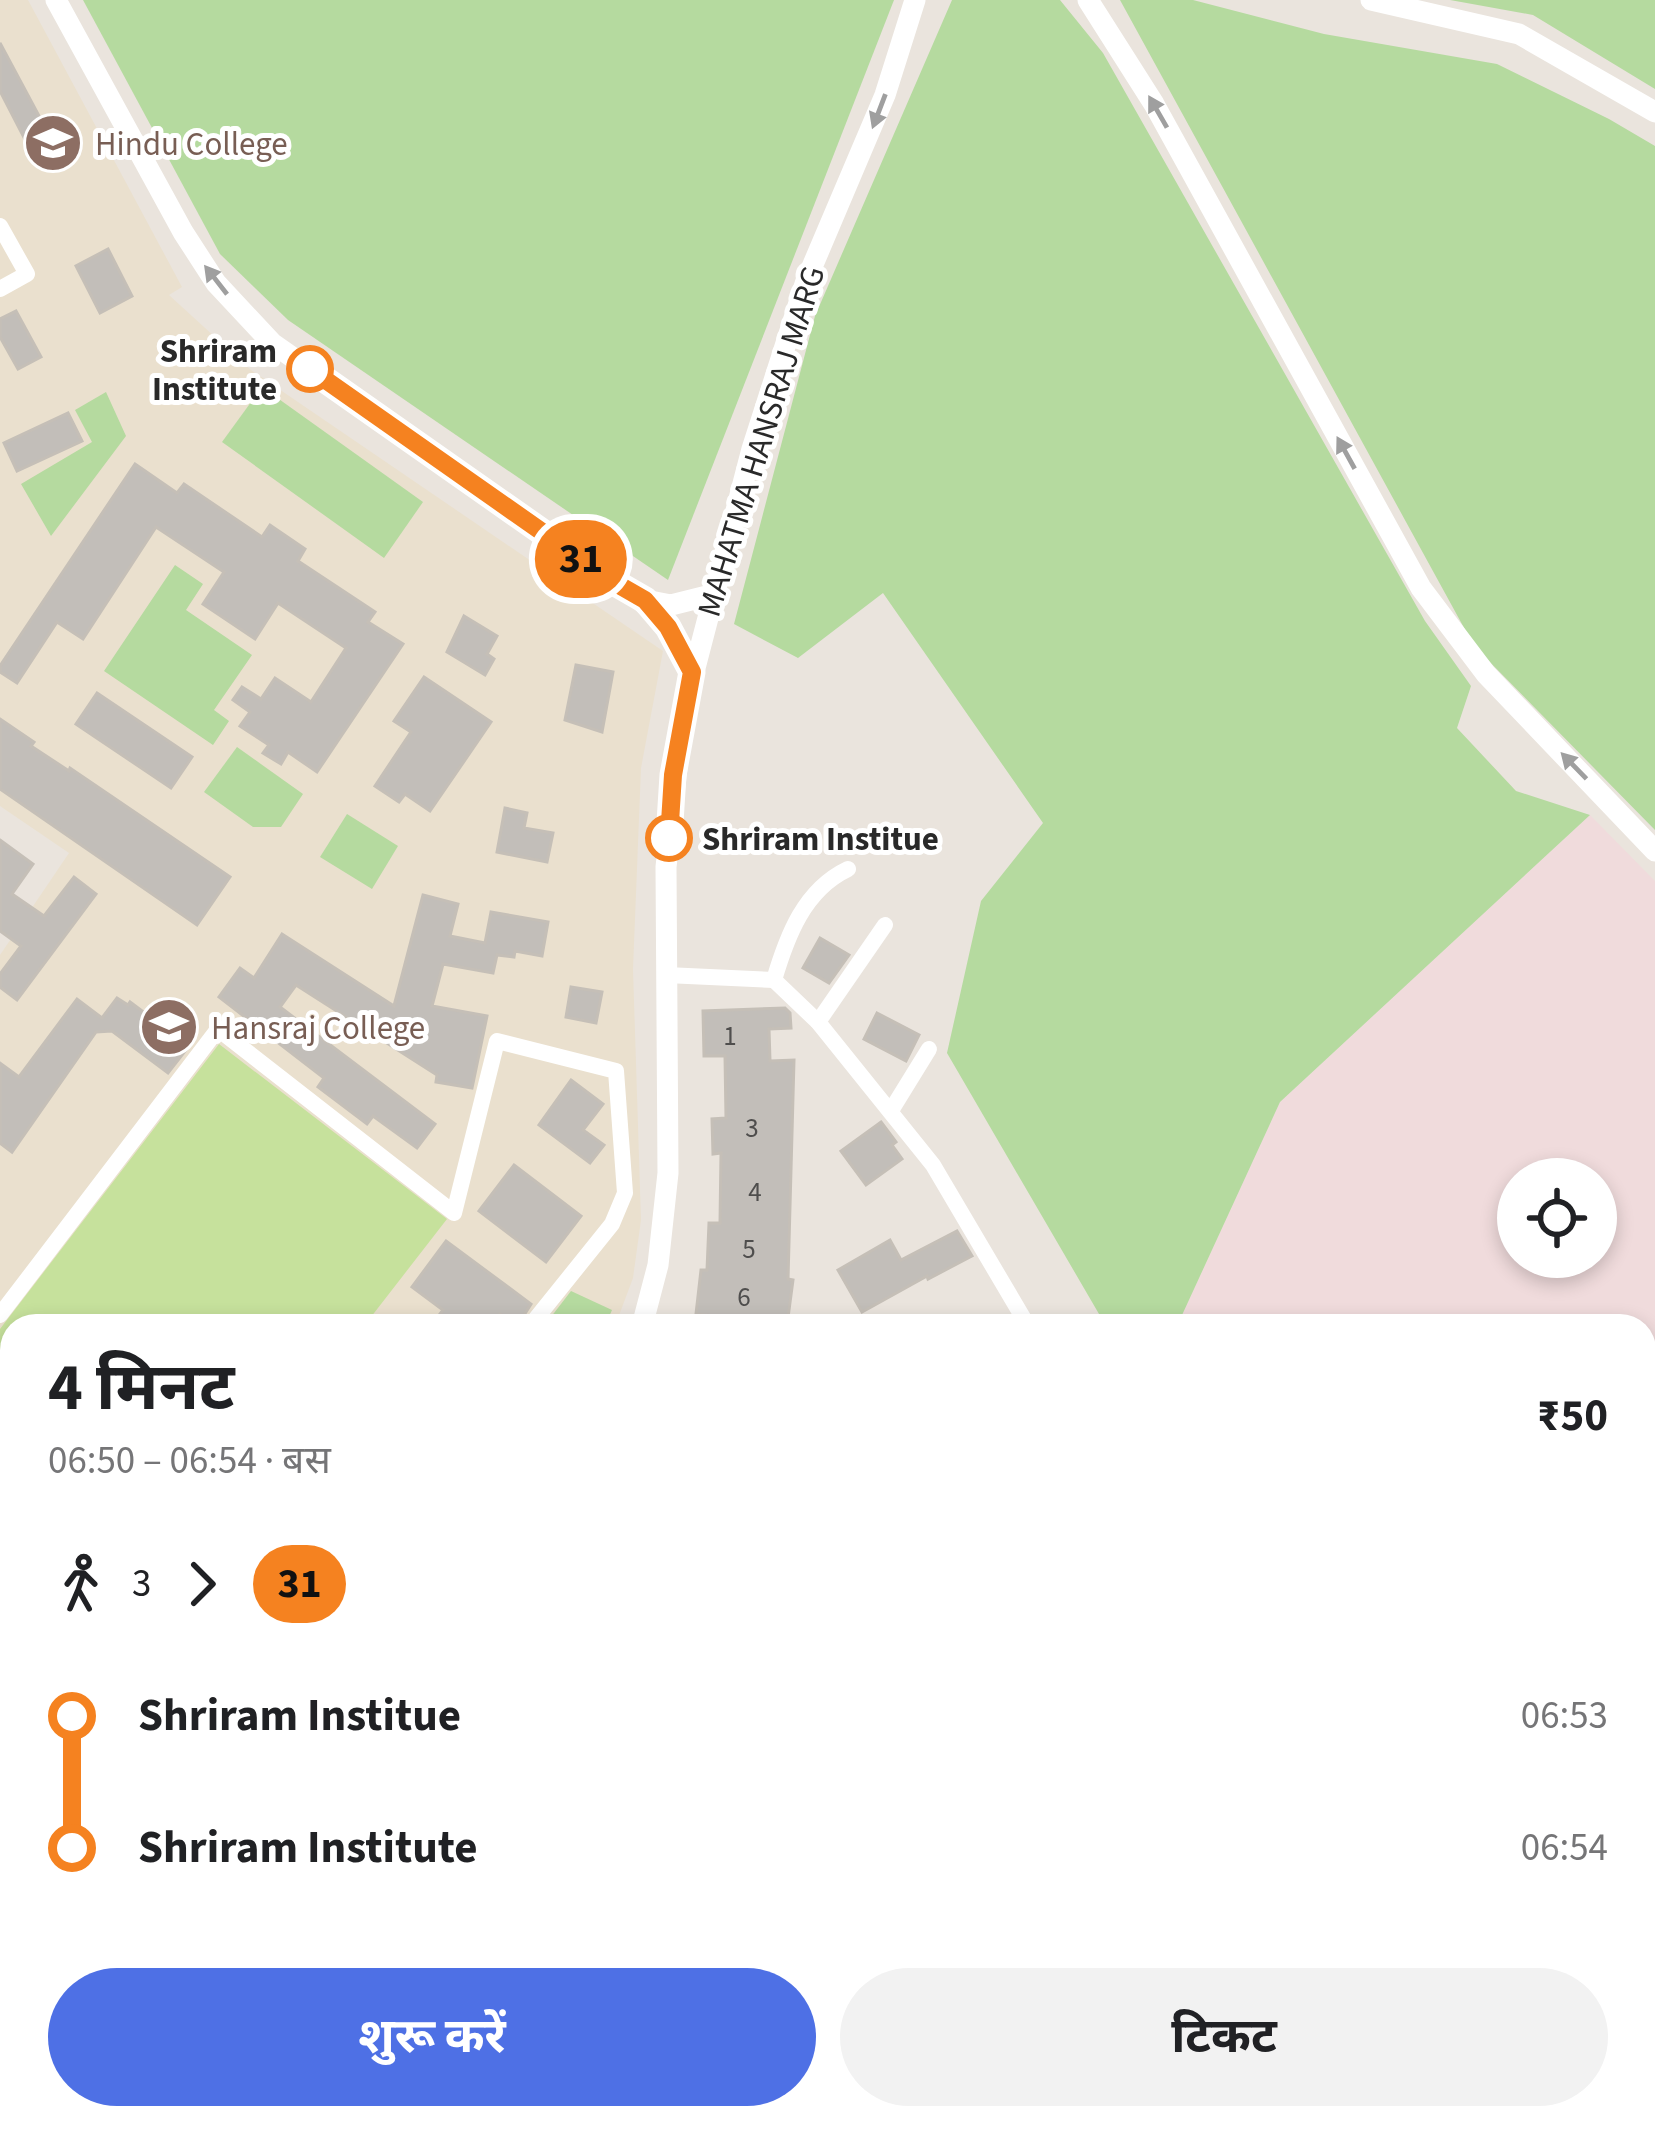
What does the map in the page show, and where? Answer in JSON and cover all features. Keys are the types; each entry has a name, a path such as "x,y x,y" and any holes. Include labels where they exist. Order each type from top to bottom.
{"street":[{"path":"56,0 215,283 272,343 645,600 670,605 711,595"},
{"name":"MAHATMA HANSRAJ MARG","path":"645,1314 658,1265 668,1173 666,867 673,775 692,672 752,449 806,281 872,130 915,0"},
{"path":"1088,0 1154,104 1420,588 1486,674 1655,851"},
{"path":"1371,0 1519,34 1655,112"},
{"path":"0,226 27,274 0,289"},
{"path":"645,600 668,627 692,672"},
{"path":"774,980 797,917 829,880 848,869"},
{"path":"818,1022 885,925"},
{"path":"666,975 774,980 818,1022 934,1165 1021,1314"},
{"path":"1,1314 218,1029 454,1213 497,1041 616,1071 625,1193 612,1224 540,1314"},
{"path":"892,1109 929,1048"}],"shaded area":[{"path":"0,0 28,0 182,287 169,295 251,370 663,651 641,768 633,969 641,1220 633,1278 620,1314 0,1314 0,955 69,853 0,806"},
{"path":"1590,815 1655,881 1655,1314 1183,1314 1280,1102"}],"green space":[{"path":"83,0 894,0 668,580 288,320 220,254"},
{"path":"952,0 1060,0 1103,53 1425,621 1471,686 1457,728 1516,791 1590,815 1280,1102 1183,1314 1099,1314 947,1053 981,901 1043,823 883,593 798,658 734,624 815,316"},
{"path":"1120,0 1193,0 1324,34 1497,64 1655,146 1655,830 1474,646"},
{"path":"1450,0 1655,0 1655,89 1533,15"},
{"path":"262,387 423,502 384,558 222,442"},
{"path":"106,392 126,436 51,536 21,484 92,442 75,410"},
{"path":"175,565 203,584 186,610 252,655 214,710 229,721 213,745 104,671"},
{"path":"237,747 303,794 281,827 253,827 204,792"},
{"path":"347,814 398,846 372,889 320,857"},
{"path":"219,1044 447,1219 373,1314 12,1314"},
{"path":"571,1291 612,1310 610,1314 553,1314"}],"building":[{"path":"0,43 53,142 32,153 0,91"},
{"path":"108,249 132,296 100,313 76,266"},
{"path":"16,311 41,357 18,369 0,337 0,319"},
{"path":"68,413 82,441 17,471 4,443"},
{"path":"135,464 177,493 184,484 262,537 270,525 305,549 298,561 375,612 368,622 403,644 317,772 288,752 281,764 263,753 269,745 240,726 250,712 233,700 242,687 261,699 275,678 311,702 346,648 278,603 255,639 203,604 224,572 156,527 83,639 57,622 17,683 0,672"},
{"path":"464,616 497,636 487,654 494,659 485,675 447,652"},
{"path":"576,665 613,672 602,732 565,720"},
{"path":"424,677 491,722 430,811 405,794 399,802 375,786 411,732 394,721"},
{"path":"97,693 192,757 171,788 76,724"},
{"path":"0,719 34,742 31,746 230,877 197,925 0,789"},
{"path":"505,808 527,813 524,828 553,833 547,862 497,852"},
{"path":"0,840 33,864 12,894 44,916 74,877 96,894 17,1000 0,987 0,974 21,946 0,931"},
{"path":"423,895 458,904 450,936 485,943 491,912 548,922 542,956 515,951 514,957 497,955 493,973 443,964 432,1006 487,1016 472,1088 436,1082 437,1075 296,985 280,1007 435,1124 417,1148 373,1116 367,1124 318,1087 324,1078 219,997 240,968 254,978 282,934 394,1006"},
{"path":"820,938 849,955 829,983 803,968"},
{"path":"571,987 602,992 596,1023 566,1017"},
{"path":"117,998 130,1002 189,1046 168,1073 112,1031 96,1032 12,1152 0,1143 0,1063 19,1077 77,999 102,1018"},
{"path":"785,1008 790,1013 791,1028 769,1029 770,1061 794,1060 788,1279 793,1280 788,1314 696,1314 701,1270 707,1270 709,1223 720,1223 721,1153 713,1154 712,1119 726,1118 725,1056 704,1056 703,1011"},
{"path":"877,1013 919,1035 906,1061 864,1039"},
{"path":"571,1080 603,1104 583,1130 604,1145 590,1163 539,1125"},
{"path":"881,1122 902,1159 866,1185 841,1151"},
{"path":"514,1165 581,1216 546,1262 479,1211"},
{"path":"957,1231 972,1256 862,1312 838,1270 890,1240 901,1260"},
{"path":"446,1241 531,1304 525,1314 440,1314 443,1310 412,1287"}],"bus line":[{"name":"31","path":"310,369 645,600 668,627 692,672 673,775 669,838"}],"place":[{"name":"Hindu College","path":"53,143"},
{"name":"Shriram Institute","path":"310,369"},
{"name":"Shriram Institue","path":"669,838"},
{"name":"Hansraj College","path":"169,1027"}]}
